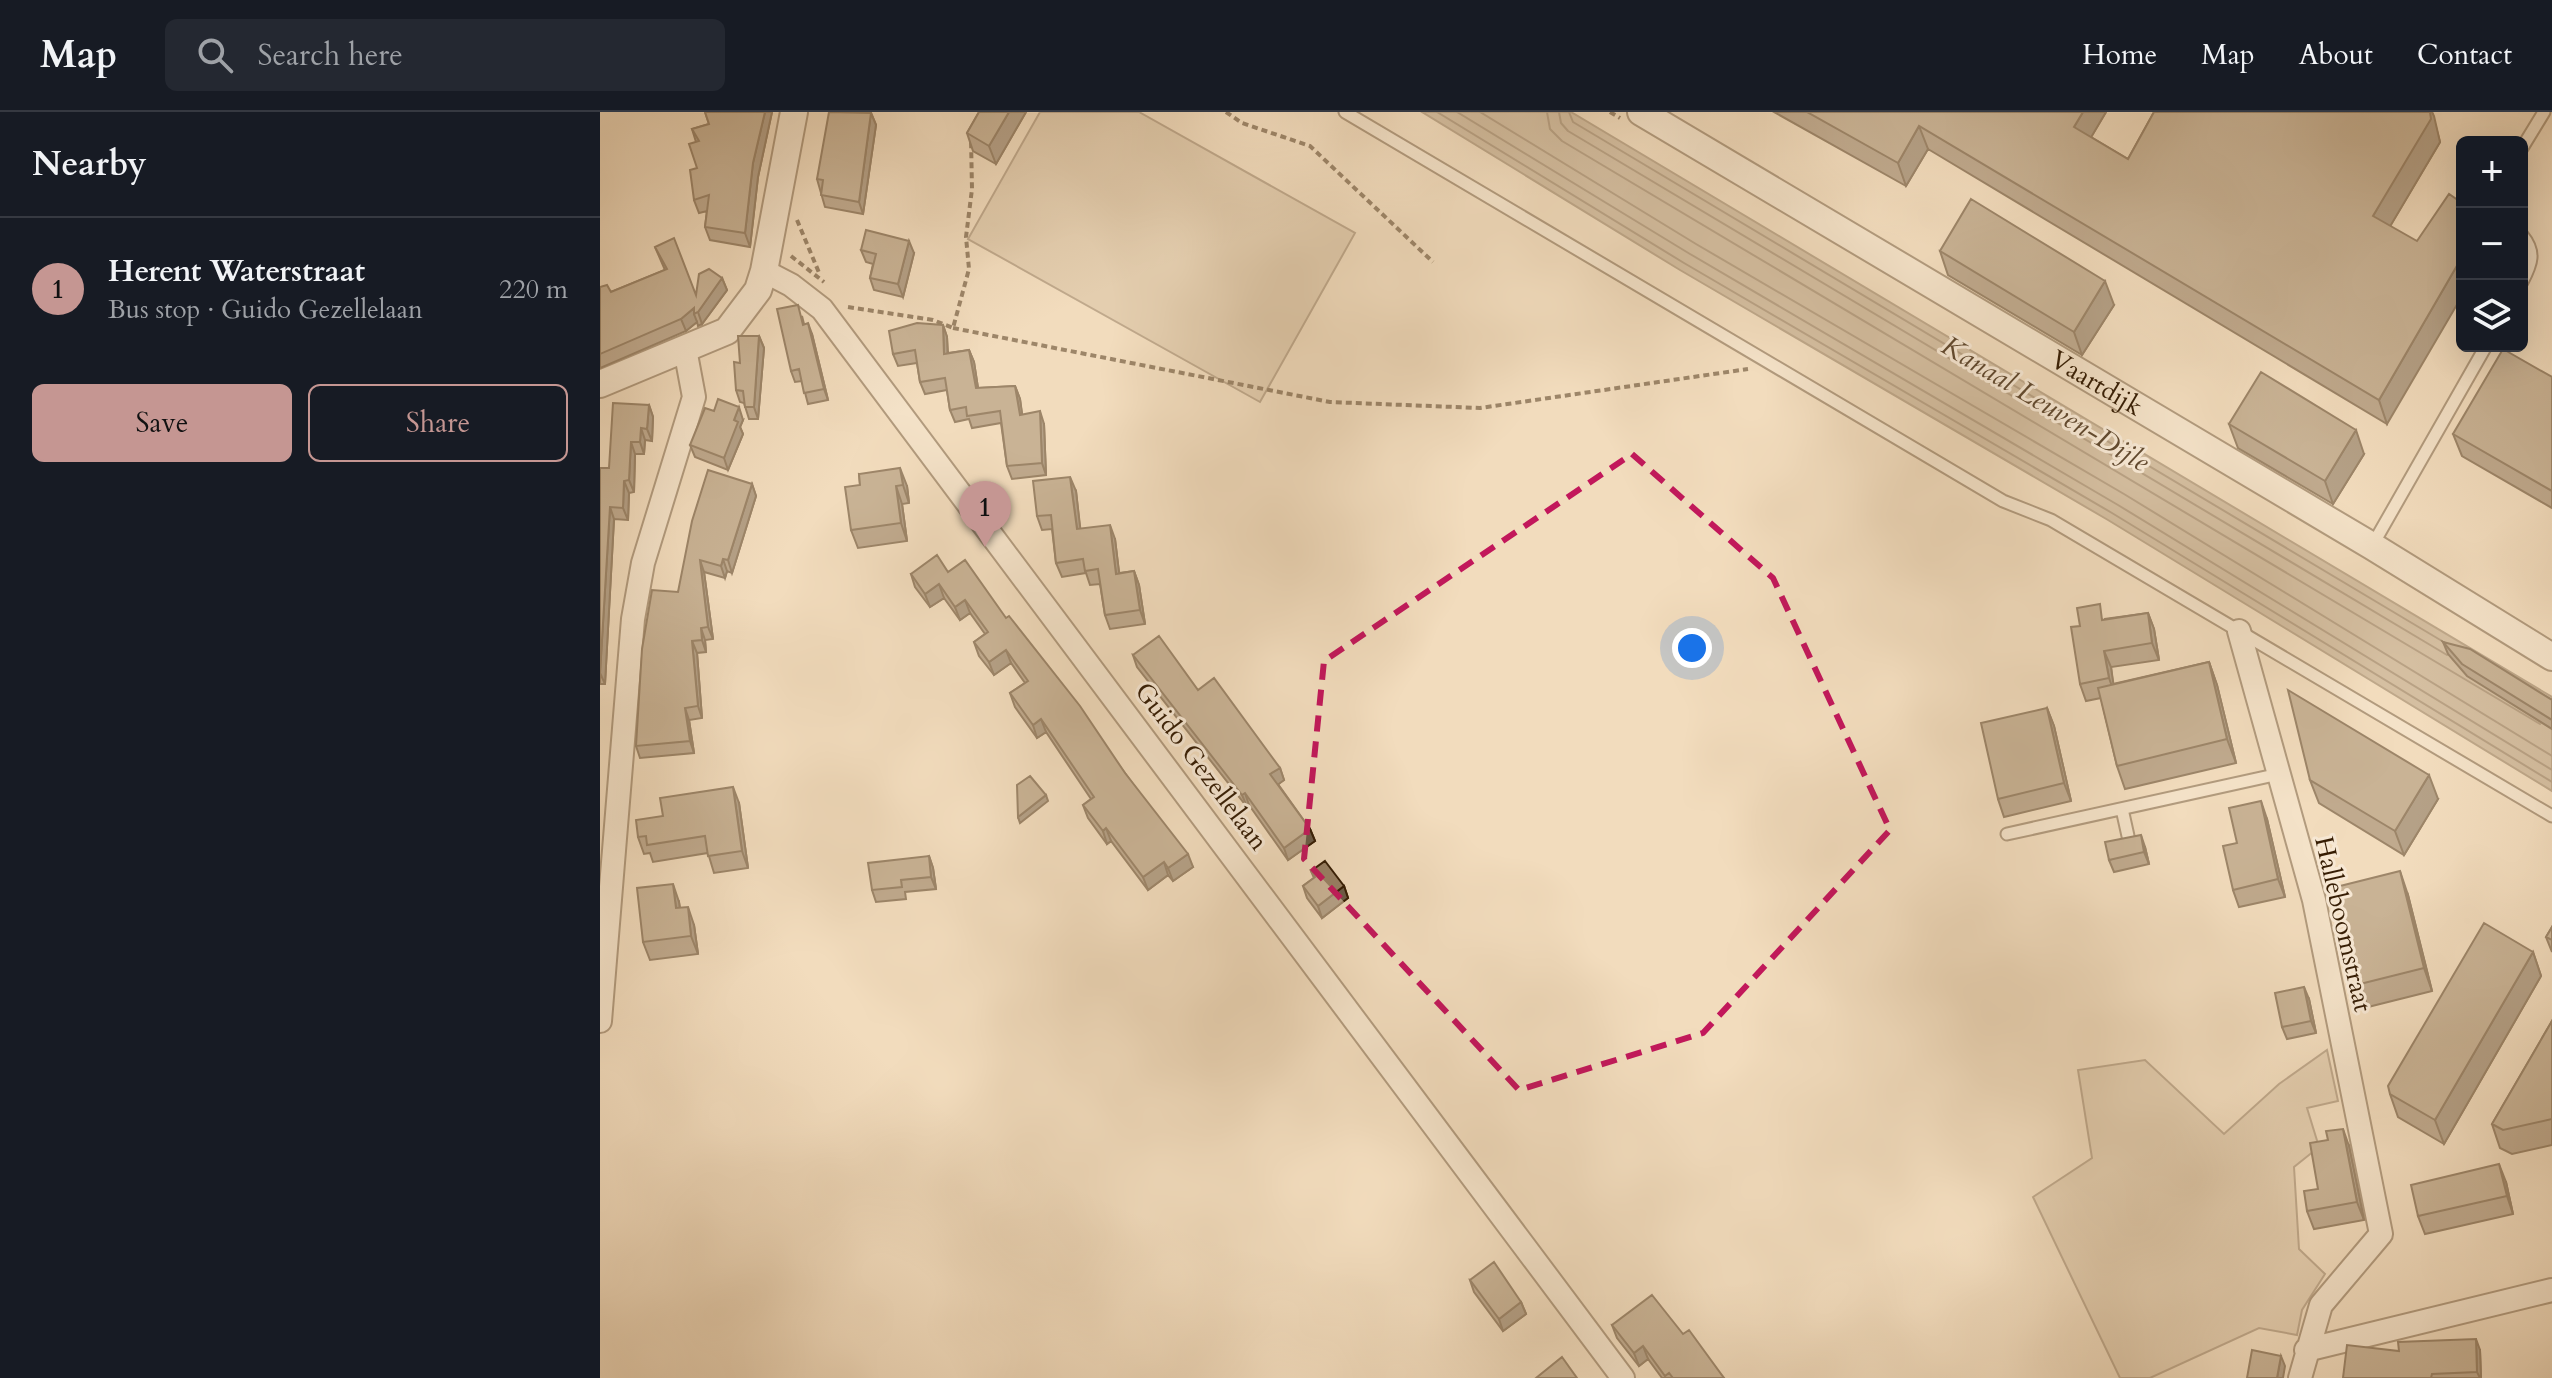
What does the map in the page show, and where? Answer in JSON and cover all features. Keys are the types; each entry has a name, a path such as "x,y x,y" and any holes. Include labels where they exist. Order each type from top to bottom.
{"street":[{"path":"600,384 727,331 758,290 794,112"},
{"name":"Vaartdijk","path":"1641,112 2372,546 2552,657"},
{"name":"Guido Gezellelaan","path":"764,271 791,285 822,309 1623,1378"},
{"path":"600,1021 633,619 643,563 694,397 685,349"},
{"name":"Halleboomstraat","path":"2239,631 2314,900 2381,1234 2321,1305 2306,1350"},
{"path":"2300,1378 2306,1350 2552,1290"}],"lane":[{"path":"1345,112 1770,366 2003,501 2051,520 2552,816"},
{"path":"2528,138 2543,112"},
{"path":"2528,242 2533,257 2528,268"},
{"path":"2372,546 2483,352"},
{"path":"2007,834 2279,774"},
{"path":"2122,809 2128,836"}],"path":[{"path":"1226,112 1242,123 1310,146 1433,262"},
{"path":"953,328 969,269 966,237 972,189 970,140 975,126"},
{"path":"796,215 821,277"},
{"path":"822,309 845,306 881,311 1330,402 1480,408 1770,366"}],"highlighted area":[{"path":"1632,454 1773,578 1890,830 1703,1033 1519,1090 1304,859 1324,661"}],"shaded area":[{"path":"1040,112 1139,112 1355,233 1260,402 968,239"},
{"path":"2327,1050 2338,1101 2307,1108 2319,1147 2294,1167 2299,1249 2325,1274 2302,1310 2297,1335 2259,1328 2150,1378 2120,1378 2033,1197 2092,1158 2078,1070 2145,1060 2224,1134 2279,1084"}],"water":[{"name":"Kanaal Leuven-Dijle","path":"1422,112 1571,112 2552,697 2552,791 2108,520 1680,270"}],"building":[{"path":"705,112 765,112 753,163 745,233 705,227 709,195 694,200 690,170 697,168 689,144 699,141 692,129 709,124"},
{"path":"829,112 871,113 859,202 821,195 823,180 817,179"},
{"path":"979,112 1009,112 989,146 967,133"},
{"path":"1807,112 2083,112 2074,127 2128,159 2154,112 2430,112 2431,119 2373,216 2417,241 2449,194 2456,199 2456,267 2379,400 1919,126 1898,163"},
{"path":"1971,199 2105,281 2074,332 1940,251"},
{"path":"866,230 909,241 898,284 870,278 876,254 861,250"},
{"path":"674,238 696,295 699,274 709,269 722,278 698,312 694,314 694,308 681,319 600,354 600,287 607,285 611,292 667,269 655,247"},
{"path":"798,305 803,325 808,323 824,389 804,393 799,369 791,371 777,309"},
{"path":"917,323 943,325 944,354 969,350 976,388 1015,386 1020,415 1040,411 1042,463 1007,466 1000,411 967,416 966,407 950,410 945,378 920,382 915,350 893,354 889,331"},
{"path":"738,336 759,336 754,407 745,407 743,391 736,390 734,362 740,363"},
{"path":"2501,352 2508,352 2552,377 2552,491 2453,434"},
{"path":"2261,372 2356,430 2325,481 2229,424"},
{"path":"718,399 739,407 734,420 738,422 724,458 690,445 705,408 714,411"},
{"path":"613,403 649,405 647,429 641,428 640,442 631,442 629,480 624,481 623,508 610,507 600,673 600,468 609,468"},
{"path":"900,468 903,485 896,486 901,523 851,530 845,487 860,485 859,474"},
{"path":"708,470 752,484 728,560 723,559 721,566 700,560 708,627 701,628 702,640 692,641 698,706 685,708 690,741 636,746 642,649 652,590 678,592 692,521"},
{"path":"1070,477 1077,529 1110,525 1116,574 1134,571 1140,610 1105,615 1098,569 1085,571 1083,559 1056,563 1051,515 1037,516 1033,481"},
{"path":"937,555 948,572 965,560 1006,618 1009,616 1080,706 1125,773 1188,854 1168,868 1164,862 1143,877 1106,828 1103,831 1083,805 1094,797 1041,719 1033,725 1010,693 1028,681 1006,650 989,662 974,642 988,632 965,600 955,607 939,584 925,594 911,574"},
{"path":"2100,604 2102,620 2148,613 2152,643 2104,651 2109,678 2080,684 2071,627 2080,626 2077,608"},
{"path":"1159,636 1198,690 1214,678 1280,768 1270,774 1310,829 1284,848 1245,793 1242,795 1133,655"},
{"path":"2443,642 2470,649 2552,700 2552,720 2462,664"},
{"path":"2209,662 2227,739 2117,766 2098,688"},
{"path":"2288,690 2429,775 2395,831 2310,780"},
{"path":"2047,708 2064,783 1998,799 1981,723"},
{"path":"1030,776 1046,795 1018,817 1017,785"},
{"path":"733,787 742,851 708,856 705,836 647,845 646,836 638,837 636,820 663,816 660,798"},
{"path":"2261,801 2278,879 2233,890 2223,846 2237,843 2229,808"},
{"path":"2141,835 2144,852 2109,860 2105,842"},
{"path":"929,856 931,877 901,880 902,887 872,890 868,863"},
{"path":"1325,861 1344,886 1318,906 1303,886 1315,877 1311,871"},
{"path":"2400,871 2424,968 2360,984 2336,887"},
{"path":"673,884 676,908 688,907 691,936 643,942 637,888"},
{"path":"2484,923 2533,952 2435,1120 2390,1094 2388,1086"},
{"path":"2304,987 2311,1021 2282,1027 2275,993"},
{"path":"2552,1021 2552,1119 2503,1130 2492,1124"},
{"path":"2343,1129 2357,1202 2307,1211 2304,1191 2318,1189 2310,1143 2328,1140 2326,1131"},
{"path":"2499,1164 2507,1196 2418,1216 2411,1185"},
{"path":"1494,1262 1521,1302 1499,1319 1470,1280"},
{"path":"1652,1295 1683,1334 1689,1330 1724,1378 1673,1378 1669,1373 1665,1376 1643,1346 1634,1353 1612,1325"},
{"path":"2476,1339 2477,1372 2432,1374 2431,1378 2343,1378 2347,1345 2399,1351 2398,1342"},
{"path":"2252,1350 2281,1356 2277,1378 2247,1378"},
{"path":"1562,1357 1577,1378 1536,1378"}],"place":[{"name":"Herent Waterstraat","path":"985,547"}]}
